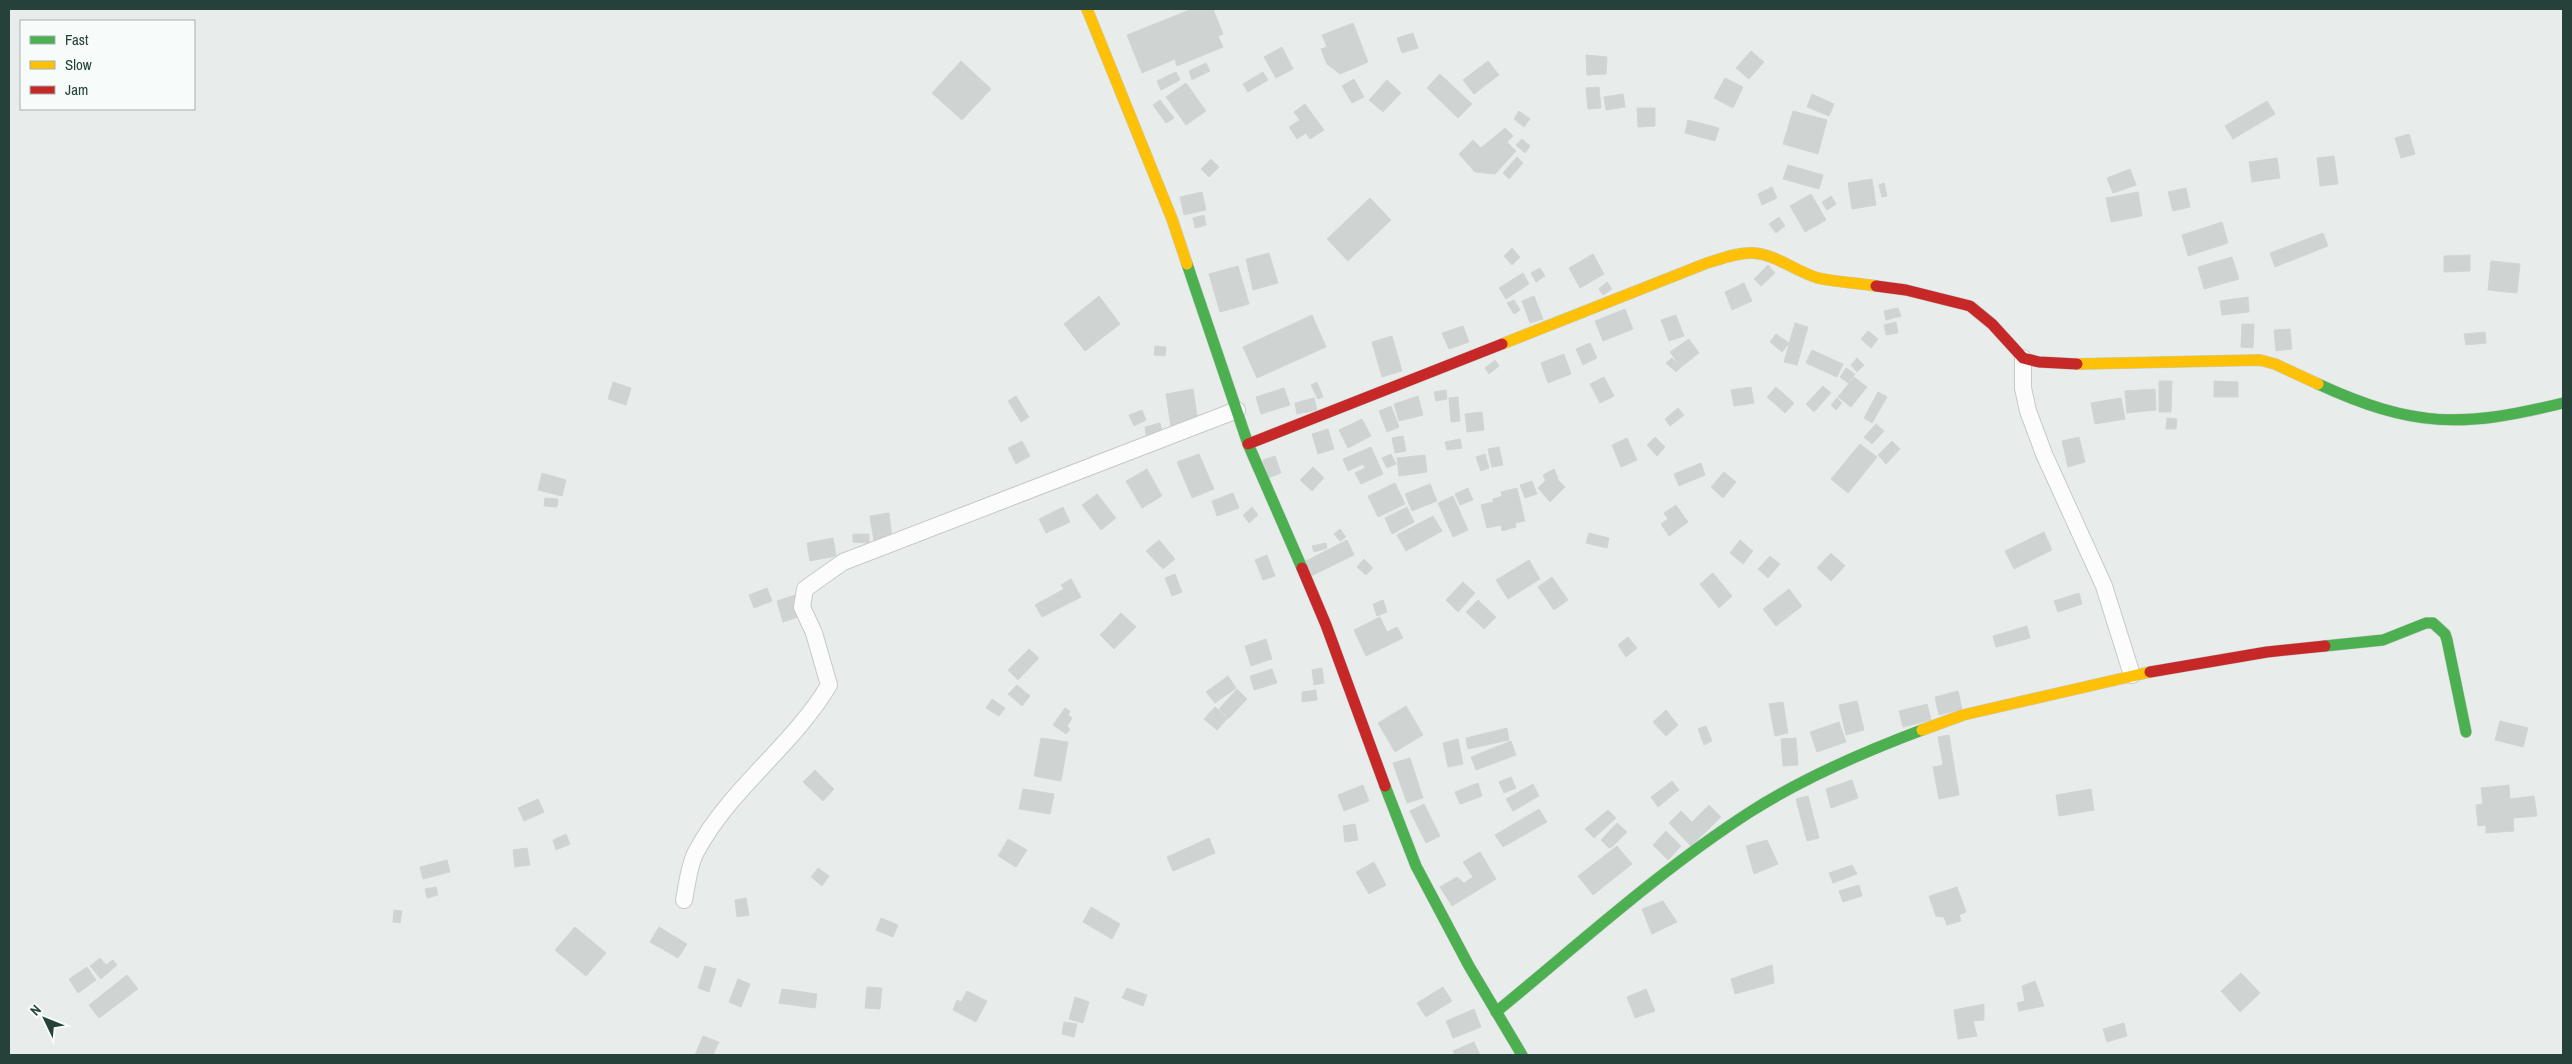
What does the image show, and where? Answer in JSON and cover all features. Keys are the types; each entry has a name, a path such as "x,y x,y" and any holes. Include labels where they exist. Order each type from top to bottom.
{"street":[{"path":"1087,9 1172,219 1248,444 1326,625 1380,776 1416,866 1469,966 1522,1055"},
{"path":"1248,444 1707,263 1753,253 1773,258 1800,272 1819,278 1906,290 1970,306 1992,324 2023,358 2039,362 2061,364 2260,360 2275,364 2370,406 2440,421 2488,419 2563,403"},
{"path":"2023,358 2023,388 2028,411 2044,454 2104,586 2132,675"},
{"path":"684,900 695,854 723,809 796,731 816,706 829,685 814,633 802,607 805,589 843,562 1237,410"},
{"path":"1496,1012 1669,871 1771,798 1904,737 1964,715 2132,675 2267,652 2377,641 2426,623 2433,623 2445,634 2447,640 2466,732"}],"building":[{"path":"1192,9 1213,9 1223,34 1218,36 1223,47 1177,66 1175,59 1142,73 1127,35"},
{"path":"1353,23 1368,62 1340,74 1327,64 1321,49 1327,47 1322,35"},
{"path":"1413,33 1418,48 1402,53 1397,38"},
{"path":"1282,47 1293,69 1276,78 1264,57"},
{"path":"1751,51 1764,62 1749,79 1736,68"},
{"path":"1586,55 1607,57 1606,74 1587,75"},
{"path":"961,61 991,89 962,120 932,93"},
{"path":"1488,61 1499,75 1474,94 1463,80"},
{"path":"1206,63 1210,71 1192,80 1189,71"},
{"path":"1176,72 1180,80 1161,90 1157,81"},
{"path":"1263,72 1268,80 1248,92 1243,84"},
{"path":"1440,74 1472,104 1458,118 1427,88"},
{"path":"1725,78 1743,87 1733,108 1714,98"},
{"path":"1354,79 1364,97 1352,103 1342,86"},
{"path":"1387,80 1401,93 1383,112 1369,100"},
{"path":"1186,83 1206,111 1186,125 1166,97"},
{"path":"1599,87 1601,108 1588,109 1586,88"},
{"path":"1623,94 1625,107 1606,110 1604,97"},
{"path":"1812,94 1834,104 1829,116 1807,107"},
{"path":"1160,100 1174,118 1166,123 1153,105"},
{"path":"2267,101 2275,114 2233,139 2225,126"},
{"path":"1305,104 1324,130 1310,139 1306,133 1297,139 1289,127 1300,120 1294,112"},
{"path":"1637,108 1655,108 1655,126 1638,127"},
{"path":"1519,111 1530,119 1524,127 1514,119"},
{"path":"1793,111 1827,120 1818,154 1783,144"},
{"path":"1688,120 1719,128 1715,141 1685,133"},
{"path":"1505,128 1513,136 1507,142 1516,151 1495,174 1475,172 1459,154 1473,140 1481,148"},
{"path":"2409,134 2415,154 2401,158 2395,138"},
{"path":"1522,139 1530,146 1525,153 1516,145"},
{"path":"2334,156 2338,184 2320,186 2317,158"},
{"path":"1517,157 1523,163 1509,179 1503,173"},
{"path":"2277,158 2280,178 2252,182 2249,162"},
{"path":"1211,159 1219,167 1209,177 1201,169"},
{"path":"1788,165 1823,175 1819,189 1783,179"},
{"path":"2130,169 2136,185 2113,193 2107,178"},
{"path":"1872,179 1876,205 1852,209 1848,183"},
{"path":"1884,183 1887,196 1882,197 1879,185"},
{"path":"1772,187 1777,198 1762,205 1758,194"},
{"path":"2186,188 2190,207 2173,211 2168,192"},
{"path":"1202,192 1206,210 1184,215 1180,197"},
{"path":"2138,192 2142,216 2111,222 2106,198"},
{"path":"1811,194 1826,220 1805,232 1790,206"},
{"path":"1831,196 1836,204 1827,210 1822,202"},
{"path":"1370,198 1391,220 1348,261 1327,239"},
{"path":"1204,215 1206,225 1195,228 1193,218"},
{"path":"1779,217 1785,226 1776,233 1769,224"},
{"path":"2222,222 2228,243 2188,256 2182,235"},
{"path":"2323,233 2328,246 2275,267 2270,253"},
{"path":"1512,248 1520,257 1512,265 1504,256"},
{"path":"1269,253 1278,283 1253,290 1246,259"},
{"path":"1593,254 1604,274 1580,288 1569,268"},
{"path":"2470,255 2470,271 2444,272 2444,256"},
{"path":"2232,257 2239,279 2204,289 2198,267"},
{"path":"2491,261 2520,264 2517,293 2488,290"},
{"path":"1768,265 1775,273 1761,286 1754,279"},
{"path":"1238,266 1249,304 1220,312 1209,274"},
{"path":"1540,268 1545,276 1536,282 1531,273"},
{"path":"1523,273 1529,284 1506,299 1499,288"},
{"path":"1607,282 1612,289 1603,295 1599,289"},
{"path":"1744,283 1752,301 1732,310 1725,292"},
{"path":"1099,296 1120,324 1085,351 1064,324"},
{"path":"1534,296 1543,319 1530,323 1522,301"},
{"path":"2248,297 2249,312 2222,315 2220,301"},
{"path":"1514,300 1520,310 1514,314 1507,303"},
{"path":"1898,308 1901,316 1886,320 1884,311"},
{"path":"1625,309 1633,329 1603,341 1595,321"},
{"path":"1312,315 1326,347 1257,378 1243,347"},
{"path":"1676,315 1684,336 1669,341 1661,320"},
{"path":"1896,322 1898,333 1886,335 1884,325"},
{"path":"1795,323 1808,327 1797,365 1784,362"},
{"path":"2242,324 2254,324 2253,348 2241,347"},
{"path":"1463,326 1469,342 1449,349 1442,333"},
{"path":"2290,329 2292,349 2276,351 2274,330"},
{"path":"1868,331 1878,339 1871,348 1861,339"},
{"path":"2485,332 2486,343 2466,345 2464,334"},
{"path":"1776,334 1789,343 1782,352 1770,342"},
{"path":"1392,336 1402,371 1382,377 1372,342"},
{"path":"1689,339 1699,353 1681,367 1670,352"},
{"path":"1590,343 1597,358 1583,365 1576,349"},
{"path":"1155,346 1166,347 1165,356 1154,355"},
{"path":"1812,350 1843,364 1837,377 1806,363"},
{"path":"1564,354 1571,374 1548,383 1541,363"},
{"path":"1672,358 1681,367 1676,372 1666,363"},
{"path":"1857,358 1864,365 1857,372 1851,365"},
{"path":"1495,360 1499,366 1489,374 1485,368"},
{"path":"1846,368 1855,374 1848,383 1840,377"},
{"path":"1604,377 1614,396 1600,403 1590,384"},
{"path":"1854,377 1867,387 1851,407 1838,397"},
{"path":"2159,381 2172,381 2171,412 2159,412"},
{"path":"2214,381 2238,382 2238,397 2214,397"},
{"path":"613,382 631,388 626,405 608,399"},
{"path":"1317,382 1323,397 1318,399 1311,385"},
{"path":"1823,386 1831,393 1814,412 1806,404"},
{"path":"1751,387 1754,403 1734,406 1731,390"},
{"path":"1776,387 1794,403 1785,413 1767,397"},
{"path":"1284,388 1290,405 1261,414 1256,397"},
{"path":"1193,389 1198,422 1171,427 1166,394"},
{"path":"2155,389 2156,410 2127,413 2125,391"},
{"path":"1446,390 1447,399 1436,401 1434,392"},
{"path":"1878,392 1887,397 1872,423 1864,418"},
{"path":"1016,396 1029,417 1021,422 1008,401"},
{"path":"1418,396 1423,415 1399,421 1394,404"},
{"path":"1458,397 1460,421 1451,422 1449,398"},
{"path":"1314,398 1317,410 1297,414 1295,403"},
{"path":"1837,398 1842,403 1836,410 1831,405"},
{"path":"2121,398 2125,419 2095,424 2091,403"},
{"path":"1391,406 1399,427 1387,432 1379,411"},
{"path":"1678,408 1684,415 1670,426 1665,419"},
{"path":"1142,410 1146,420 1134,426 1129,415"},
{"path":"1482,412 1484,430 1467,432 1465,414"},
{"path":"2167,418 2177,419 2176,429 2166,429"},
{"path":"1362,419 1371,436 1348,448 1339,430"},
{"path":"1160,423 1162,431 1146,435 1145,427"},
{"path":"1876,424 1884,431 1872,444 1864,437"},
{"path":"1328,429 1334,449 1318,454 1312,434"},
{"path":"1403,436 1406,451 1395,453 1392,438"},
{"path":"1655,437 1665,447 1657,456 1647,445"},
{"path":"2079,437 2085,462 2068,467 2062,441"},
{"path":"1627,438 1637,460 1621,467 1612,445"},
{"path":"1460,439 1462,448 1447,450 1445,442"},
{"path":"1022,441 1030,456 1016,464 1008,448"},
{"path":"1892,441 1900,449 1886,464 1878,455"},
{"path":"1860,444 1877,457 1848,493 1831,479"},
{"path":"1371,447 1383,474 1361,484 1355,473 1365,468 1363,464 1348,471 1343,459"},
{"path":"1499,447 1503,465 1492,467 1488,449"},
{"path":"1199,454 1214,489 1192,498 1177,462"},
{"path":"1391,454 1396,464 1387,468 1382,458"},
{"path":"1485,454 1489,468 1481,471 1476,457"},
{"path":"1425,455 1427,472 1399,476 1397,458"},
{"path":"1275,456 1281,473 1268,478 1263,460"},
{"path":"1701,463 1705,475 1679,486 1674,474"},
{"path":"1313,467 1324,478 1312,491 1300,480"},
{"path":"1147,469 1162,496 1142,508 1126,481"},
{"path":"1554,469 1558,478 1547,484 1543,475"},
{"path":"1724,472 1736,482 1723,498 1711,487"},
{"path":"542,473 566,480 562,496 538,490"},
{"path":"1552,474 1565,487 1550,502 1538,488"},
{"path":"1532,481 1537,494 1525,498 1520,485"},
{"path":"1395,483 1405,504 1378,517 1368,496"},
{"path":"1430,484 1437,501 1412,511 1405,494"},
{"path":"1468,488 1473,500 1460,505 1455,494"},
{"path":"1517,488 1525,521 1515,523 1516,527 1502,531 1501,525 1487,528 1481,505 1493,502 1493,499 1502,496 1501,492"},
{"path":"1233,493 1239,508 1217,516 1212,501"},
{"path":"1097,494 1116,518 1101,530 1082,505"},
{"path":"1453,496 1468,530 1453,537 1438,503"},
{"path":"545,498 558,499 557,507 544,506"},
{"path":"1676,505 1688,522 1669,536 1661,524 1668,519 1664,513"},
{"path":"1063,507 1070,522 1046,533 1039,519"},
{"path":"1252,507 1258,515 1249,523 1243,515"},
{"path":"1407,507 1414,522 1392,534 1385,518"},
{"path":"889,513 892,538 874,541 870,516"},
{"path":"1433,516 1442,531 1406,551 1397,535"},
{"path":"1340,529 1346,537 1340,541 1334,534"},
{"path":"2044,532 2052,550 2014,569 2005,551"},
{"path":"1589,533 1609,538 1607,548 1586,543"},
{"path":"853,534 869,534 869,543 853,542"},
{"path":"833,538 836,556 810,561 807,543"},
{"path":"1159,540 1175,559 1163,569 1146,551"},
{"path":"1347,540 1354,555 1311,576 1304,562"},
{"path":"1740,540 1753,551 1743,564 1730,553"},
{"path":"1326,543 1327,548 1314,552 1312,546"},
{"path":"1831,553 1845,566 1831,581 1817,568"},
{"path":"1267,555 1275,576 1263,580 1255,560"},
{"path":"1770,556 1780,564 1768,578 1758,569"},
{"path":"1364,559 1373,568 1366,575 1357,567"},
{"path":"1529,560 1540,579 1508,599 1496,580"},
{"path":"1713,573 1732,596 1719,608 1700,584"},
{"path":"1175,574 1182,592 1172,596 1165,578"},
{"path":"1552,577 1568,600 1554,610 1538,587"},
{"path":"1071,579 1081,597 1042,617 1035,605 1064,589 1061,585"},
{"path":"1463,582 1475,593 1458,612 1446,600"},
{"path":"767,588 772,601 754,608 749,595"},
{"path":"1789,589 1802,606 1776,626 1763,609"},
{"path":"2079,593 2082,604 2058,612 2054,601"},
{"path":"795,595 801,616 783,622 777,601"},
{"path":"1383,600 1387,612 1377,616 1373,604"},
{"path":"1478,600 1496,617 1484,629 1466,612"},
{"path":"1121,613 1136,627 1114,649 1100,635"},
{"path":"1380,617 1387,632 1397,627 1403,638 1366,656 1354,630"},
{"path":"2027,626 2030,638 1996,647 1993,636"},
{"path":"1628,637 1637,648 1626,657 1618,645"},
{"path":"1266,639 1272,659 1251,666 1245,646"},
{"path":"1029,649 1039,658 1018,680 1008,670"},
{"path":"1322,668 1324,683 1314,685 1312,670"},
{"path":"1272,669 1277,683 1254,690 1250,676"},
{"path":"1228,676 1236,688 1215,703 1206,692"},
{"path":"1017,685 1030,696 1022,706 1008,694"},
{"path":"1237,689 1247,699 1229,718 1219,709"},
{"path":"1316,690 1317,700 1302,702 1302,692"},
{"path":"1958,691 1962,709 1939,715 1935,697"},
{"path":"992,699 1005,708 999,716 986,708"},
{"path":"1857,701 1864,730 1846,735 1839,705"},
{"path":"1783,702 1788,733 1775,736 1769,704"},
{"path":"1927,704 1931,720 1903,727 1899,711"},
{"path":"1406,706 1423,735 1395,752 1378,723"},
{"path":"1215,707 1228,718 1217,730 1204,719"},
{"path":"1065,708 1070,711 1068,715 1072,718 1067,726 1070,729 1066,734 1053,725"},
{"path":"1666,710 1678,725 1666,736 1653,722"},
{"path":"2500,721 2528,728 2523,747 2495,740"},
{"path":"1839,722 1846,742 1817,752 1810,732"},
{"path":"1706,726 1712,741 1704,745 1698,729"},
{"path":"1507,728 1509,740 1468,749 1466,738"},
{"path":"1949,735 1959,795 1939,799 1933,767 1943,765 1938,737"},
{"path":"1041,738 1068,742 1061,781 1034,776"},
{"path":"1796,738 1798,765 1783,766 1781,739"},
{"path":"1458,739 1463,764 1448,767 1443,743"},
{"path":"1511,741 1516,755 1476,770 1471,757"},
{"path":"1410,758 1423,798 1407,803 1393,763"},
{"path":"815,770 834,789 823,801 803,782"},
{"path":"1511,777 1516,788 1504,793 1499,782"},
{"path":"1852,780 1858,798 1831,808 1826,789"},
{"path":"1672,781 1679,790 1658,807 1651,797"},
{"path":"1478,783 1482,796 1460,804 1455,792"},
{"path":"1533,784 1539,796 1513,811 1506,799"},
{"path":"1363,785 1369,801 1344,811 1338,795"},
{"path":"2509,785 2510,799 2534,796 2537,816 2513,818 2514,831 2486,833 2486,825 2478,826 2476,805 2483,804 2481,788"},
{"path":"1023,789 1054,794 1050,814 1019,809"},
{"path":"2091,789 2094,810 2059,816 2056,795"},
{"path":"1808,796 1819,838 1807,841 1796,799"},
{"path":"538,799 544,812 524,821 518,808"},
{"path":"1424,804 1440,836 1426,843 1410,811"},
{"path":"1709,805 1721,817 1691,846 1669,823 1681,811 1692,822"},
{"path":"1539,809 1547,822 1503,847 1495,835"},
{"path":"1608,810 1616,818 1594,838 1585,829"},
{"path":"1617,823 1627,832 1609,848 1601,840"},
{"path":"1355,824 1358,840 1345,842 1343,826"},
{"path":"1666,831 1681,846 1668,860 1653,845"},
{"path":"566,834 570,844 556,850 553,840"},
{"path":"1209,838 1215,853 1173,871 1167,857"},
{"path":"1008,839 1027,850 1016,867 998,856"},
{"path":"1767,840 1778,864 1754,874 1746,846"},
{"path":"1617,846 1632,864 1593,895 1578,876"},
{"path":"527,848 530,865 515,867 513,850"},
{"path":"1480,852 1496,879 1452,906 1440,887 1457,877 1464,883 1473,877 1463,862"},
{"path":"447,860 450,872 423,879 420,867"},
{"path":"1374,862 1386,885 1369,894 1356,872"},
{"path":"1852,865 1857,874 1833,883 1829,873"},
{"path":"818,868 829,876 822,886 811,877"},
{"path":"1859,885 1862,896 1843,902 1839,891"},
{"path":"436,887 438,895 427,898 425,889"},
{"path":"1957,887 1966,912 1959,915 1961,921 1947,925 1944,917 1936,916 1929,896"},
{"path":"746,898 749,915 737,917 735,900"},
{"path":"1663,901 1677,922 1652,934 1642,909"},
{"path":"1091,907 1120,924 1112,939 1083,922"},
{"path":"394,910 402,911 400,923 393,922"},
{"path":"881,918 898,925 893,937 876,930"},
{"path":"575,927 606,953 586,976 555,950"},
{"path":"659,927 687,944 678,958 650,942"},
{"path":"100,958 106,965 113,960 117,965 101,979 90,966"},
{"path":"1772,965 1774,983 1735,994 1731,979"},
{"path":"705,966 716,969 709,992 698,988"},
{"path":"87,967 96,980 78,993 69,979"},
{"path":"2241,973 2260,993 2240,1012 2221,991"},
{"path":"127,975 138,989 99,1018 89,1005"},
{"path":"738,979 750,984 741,1007 729,1002"},
{"path":"2035,981 2044,1006 2019,1011 2017,1003 2025,1001 2022,986"},
{"path":"867,987 882,988 880,1009 865,1008"},
{"path":"1443,987 1452,1001 1426,1017 1417,1003"},
{"path":"1127,988 1147,995 1143,1006 1122,998"},
{"path":"782,989 817,994 815,1008 779,1003"},
{"path":"1646,989 1655,1011 1635,1018 1627,997"},
{"path":"967,991 987,1001 976,1022 953,1010 957,1000 961,1002"},
{"path":"1075,997 1089,1002 1083,1023 1069,1019"},
{"path":"1984,1004 1984,1020 1973,1021 1977,1036 1958,1039 1954,1010"},
{"path":"1474,1009 1481,1027 1453,1038 1446,1021"},
{"path":"1064,1022 1077,1024 1074,1037 1062,1034"},
{"path":"2124,1023 2127,1036 2107,1042 2103,1029"},
{"path":"703,1036 719,1042 713,1055 695,1055"},
{"path":"1474,1042 1480,1055 1455,1055 1453,1051"}],"traffic: fast":[{"path":"1187,264 1248,444 1302,568"},
{"path":"2318,384 2383,409 2411,416 2439,419 2466,420 2496,417 2563,403"},
{"path":"2325,646 2383,640 2426,623 2433,623 2445,634 2447,640 2466,732"},
{"path":"1496,1012 1652,883 1717,834 1750,812 1769,800 1834,767 1922,730"},
{"path":"1385,786 1416,866 1469,966 1522,1055"}],"traffic: slow":[{"path":"1087,9 1172,219 1187,264"},
{"path":"1502,344 1707,263 1741,254 1753,253 1770,256 1818,278 1876,286"},
{"path":"2077,364 2260,360 2275,364 2318,384"},
{"path":"1922,730 1963,715 2150,672"}],"traffic: jam":[{"path":"1876,286 1906,290 1970,306 1992,324 2023,358 2039,362 2077,364"},
{"path":"1248,444 1502,344"},
{"path":"1302,568 1326,625 1385,786"},
{"path":"2150,672 2267,652 2325,646"}]}
